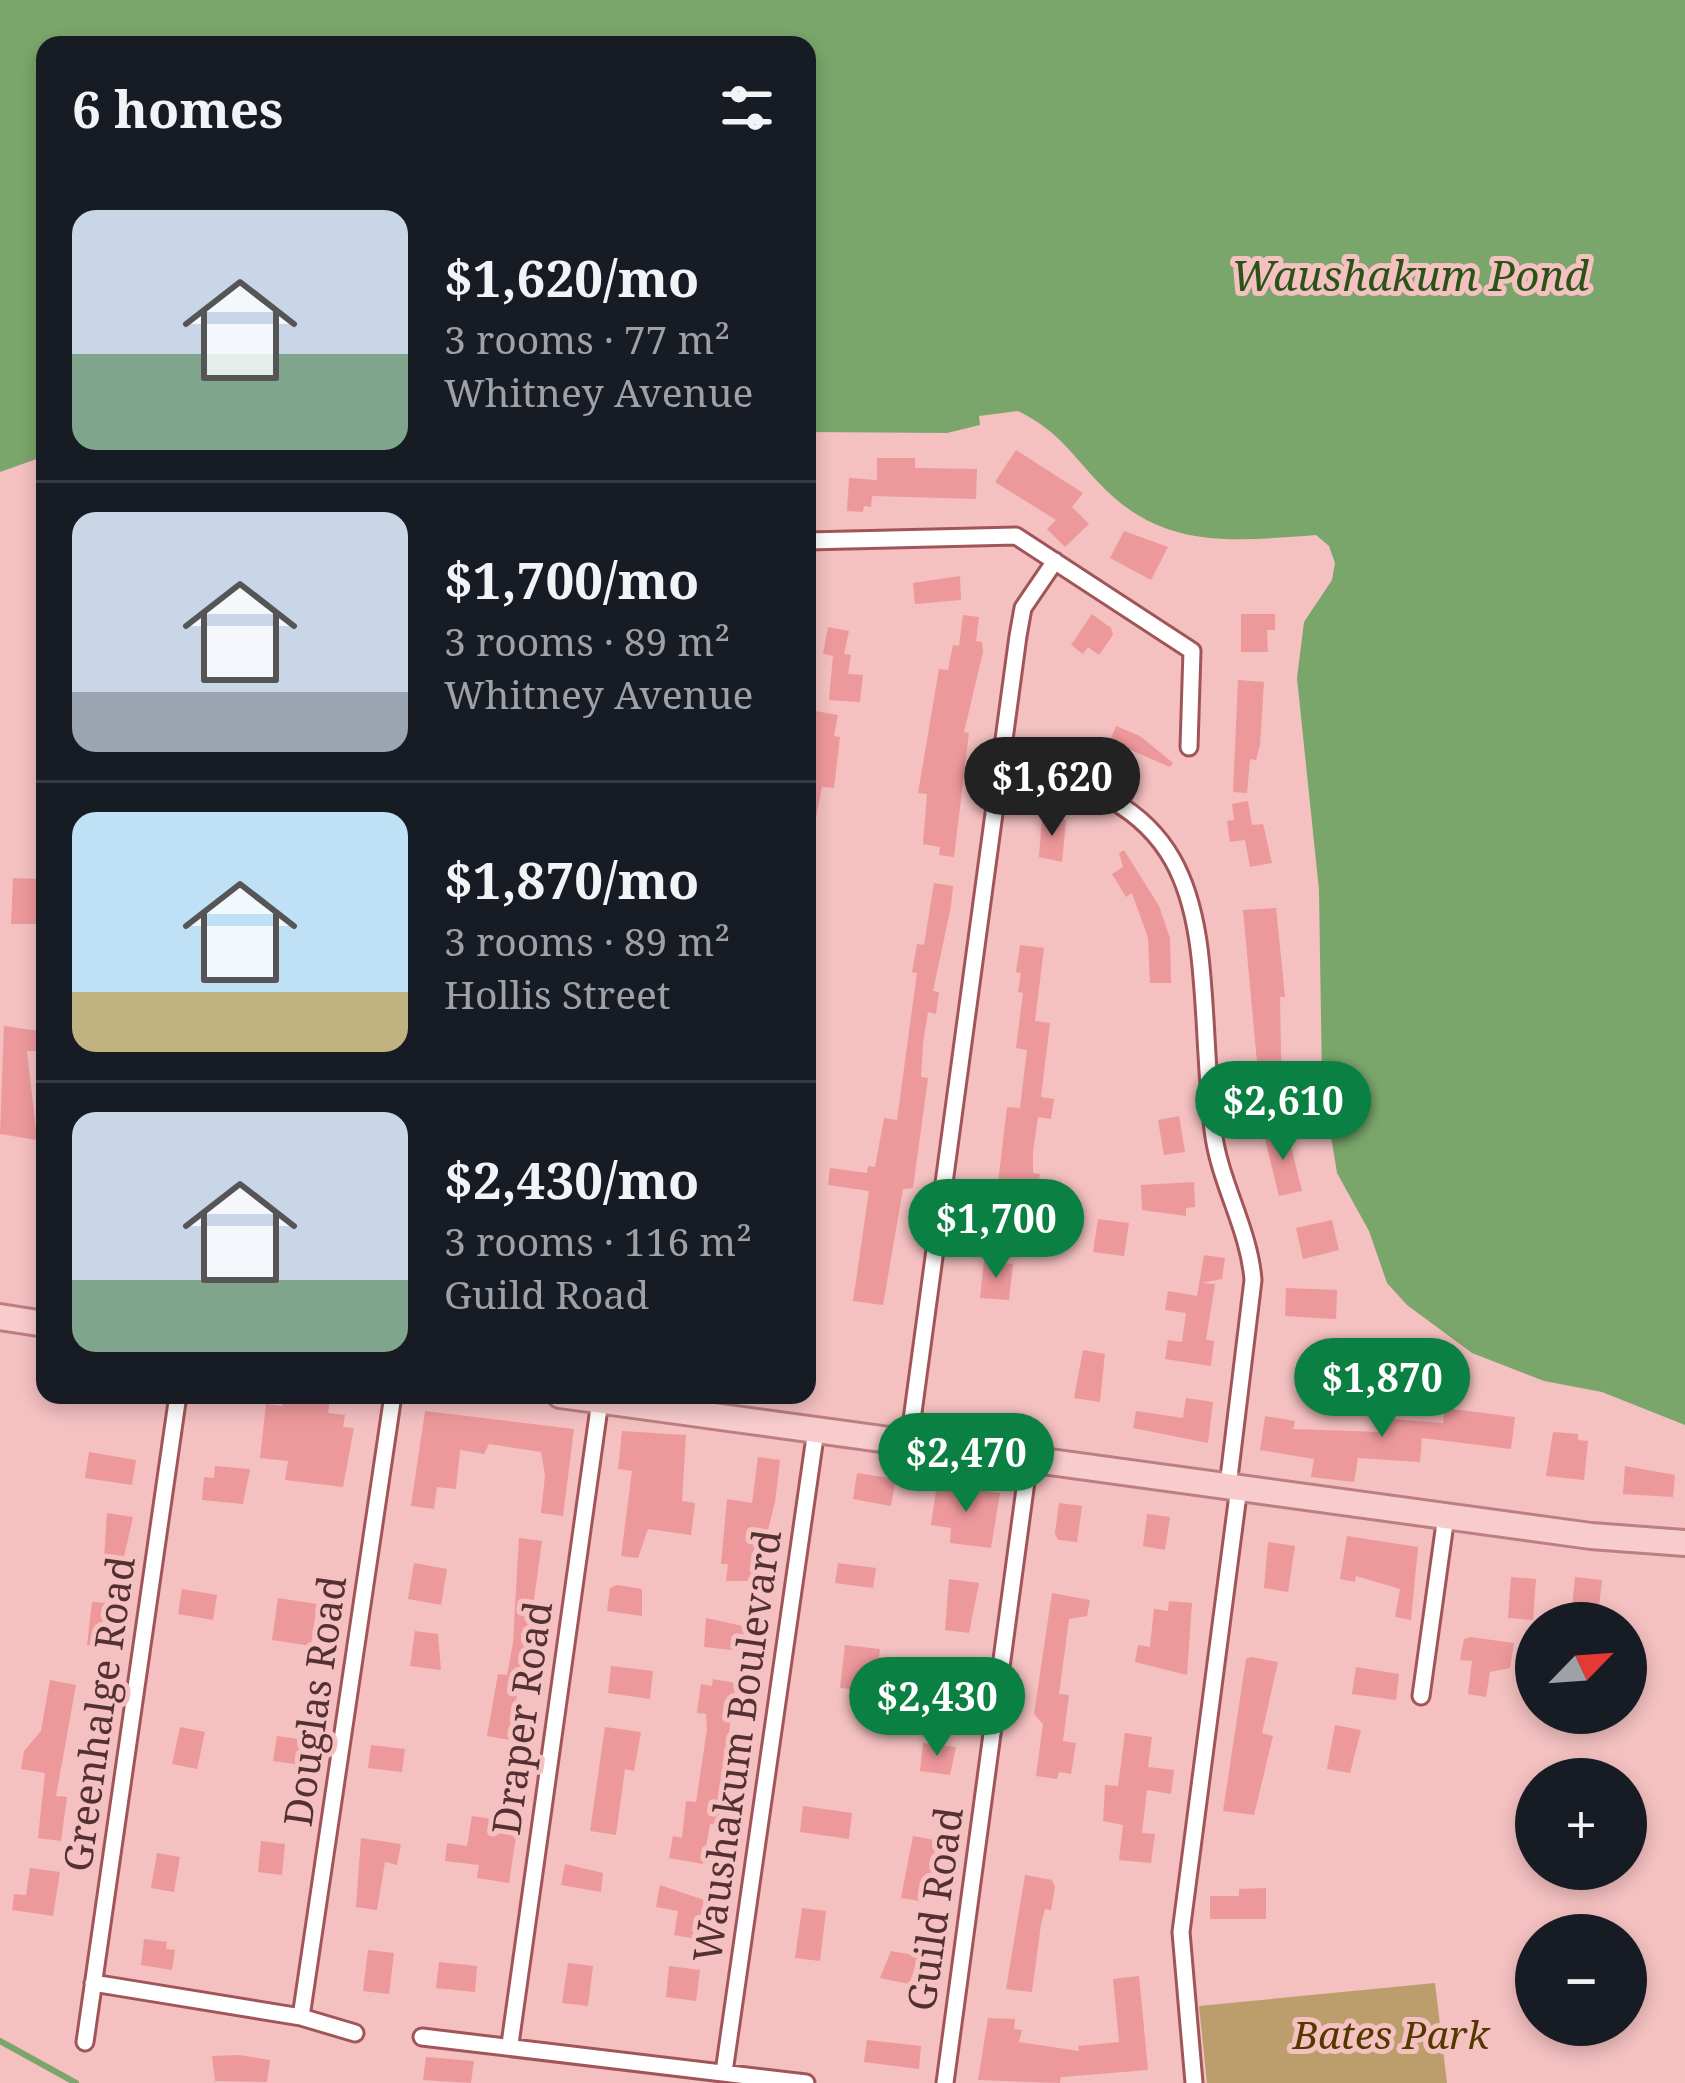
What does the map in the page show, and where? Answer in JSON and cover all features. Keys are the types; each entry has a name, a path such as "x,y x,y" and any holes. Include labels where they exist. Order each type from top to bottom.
{"main road":[{"path":"0,1317 36,1323"},
{"path":"684,1404 816,1430 1446,1516 1685,1543"}],"street":[{"path":"816,541 992,532 1016,536 1192,651 1189,747"},
{"path":"909,1442 1023,608 1055,561"},
{"path":"1000,766 1080,781 1130,810 1160,839 1188,895 1201,959 1213,1132 1253,1280 1180,1932 1194,2083"},
{"name":"Greenhalge Road","path":"85,2042 177,1404"},
{"name":"Douglas Road","path":"301,2017 392,1404"},
{"name":"Draper Road","path":"510,2044 600,1404"},
{"name":"Waushakum Boulevard","path":"724,2072 816,1430"},
{"name":"Guild Road","path":"944,2083 1029,1459"},
{"path":"1420,1696 1446,1516"},
{"path":"93,1983 301,2017 355,2033"},
{"path":"422,2037 806,2083"}],"green space":[{"name":"Bates Park","path":"1435,1983 1447,2083 1207,2083 1199,2006"}],"water":[{"name":"Waushakum Pond","path":"0,0 1685,0 1685,1425 1602,1392 1544,1381 1472,1353 1407,1305 1387,1283 1369,1231 1337,1173 1322,1081 1319,890 1297,678 1304,622 1332,580 1335,563 1329,546 1316,535 1201,537 1149,521 1124,506 1054,435 1018,411 979,416 980,425 947,433 816,432 816,36 36,36 36,459 0,472"}],"building":[{"path":"1016,450 1083,493 1072,507 1089,524 1065,547 1047,529 1056,520 995,482"},
{"path":"877,458 915,458 915,468 977,469 976,499 872,496 871,507 864,506 863,512 847,511 849,478 877,480"},
{"path":"1124,531 1168,547 1151,580 1110,558"},
{"path":"960,576 961,600 915,604 913,583"},
{"path":"1092,614 1113,635 1099,655 1088,647 1083,654 1071,645"},
{"path":"1241,614 1275,614 1275,630 1267,630 1268,652 1241,652"},
{"path":"963,615 979,617 976,641 982,642 983,652 964,732 969,733 954,857 939,855 940,847 923,844 927,794 918,793 939,669 948,670 953,645 959,646"},
{"path":"828,627 849,631 844,654 851,655 848,674 863,675 860,702 829,700 833,656 823,654"},
{"path":"1238,680 1264,682 1260,745 1256,760 1250,759 1247,793 1233,792"},
{"path":"816,711 838,715 834,736 840,737 834,788 822,787 816,817"},
{"path":"1116,726 1140,736 1173,763 1170,767 1110,741"},
{"path":"1248,801 1252,825 1263,824 1272,863 1250,867 1245,840 1230,842 1227,821 1234,820 1232,804"},
{"path":"1042,816 1066,820 1062,862 1039,857"},
{"path":"1124,850 1159,906 1170,938 1171,983 1150,983 1148,938 1132,893 1126,897 1112,874 1123,867 1119,853"},
{"path":"13,878 36,879 36,924 11,924"},
{"path":"934,883 953,886 933,991 939,992 936,1014 928,1012 923,1043 921,1077 928,1078 913,1188 903,1189 883,1305 853,1301 869,1191 828,1185 830,1168 867,1173 868,1166 875,1167 884,1118 897,1120 917,973 912,972 917,944 924,945"},
{"path":"1276,908 1285,997 1280,997 1282,1105 1261,1106 1243,910"},
{"path":"1020,945 1044,948 1035,1021 1050,1023 1041,1097 1054,1099 1051,1119 1038,1117 1033,1152 1033,1173 1040,1174 1036,1205 1029,1204 1027,1219 1018,1221 994,1218 1007,1107 1020,1108 1027,1050 1016,1048 1023,993 1018,992 1021,973 1016,972"},
{"path":"4,1026 36,1031 36,1051 27,1051 36,1140 0,1134"},
{"path":"1179,1116 1185,1152 1164,1155 1158,1120"},
{"path":"1287,1130 1302,1191 1279,1196 1264,1135"},
{"path":"1194,1182 1195,1207 1186,1208 1186,1216 1142,1210 1141,1185"},
{"path":"1098,1219 1129,1223 1124,1256 1093,1252"},
{"path":"1332,1220 1339,1250 1303,1259 1296,1228"},
{"path":"1204,1255 1225,1258 1222,1279 1201,1283 1215,1284 1206,1340 1214,1341 1211,1366 1165,1359 1168,1340 1182,1342 1186,1313 1165,1310 1168,1291 1197,1296"},
{"path":"984,1261 1013,1264 1009,1300 980,1298"},
{"path":"1286,1288 1337,1290 1336,1319 1285,1316"},
{"path":"1083,1350 1105,1354 1100,1402 1074,1398"},
{"path":"1186,1398 1213,1402 1208,1443 1133,1428 1136,1411 1183,1418"},
{"path":"266,1404 329,1404 328,1413 345,1415 343,1427 354,1428 343,1487 285,1480 288,1461 260,1458"},
{"path":"1445,1408 1515,1417 1511,1449 1422,1438 1420,1462 1358,1458 1354,1482 1311,1477 1314,1459 1260,1450 1265,1416 1295,1421 1293,1429 1380,1432 1381,1418 1443,1423"},
{"path":"425,1411 574,1429 563,1516 541,1513 545,1475 541,1452 489,1444 484,1454 460,1450 456,1489 437,1487 434,1509 411,1506"},
{"path":"622,1431 686,1435 682,1501 695,1503 691,1535 648,1529 638,1558 621,1556 632,1471 618,1469"},
{"path":"1553,1432 1578,1434 1578,1440 1588,1441 1584,1480 1546,1476"},
{"path":"89,1452 136,1460 132,1485 85,1478"},
{"path":"758,1457 780,1460 768,1530 758,1528 751,1581 726,1581 728,1564 721,1564 727,1499 752,1503"},
{"path":"215,1466 250,1469 243,1504 202,1500 204,1477 214,1478"},
{"path":"1625,1466 1675,1475 1673,1497 1623,1494"},
{"path":"857,1473 896,1479 891,1506 853,1499"},
{"path":"937,1484 1000,1493 991,1548 950,1543 951,1528 931,1525"},
{"path":"1059,1503 1082,1506 1077,1542 1058,1540 1055,1534"},
{"path":"107,1513 133,1517 123,1561 104,1558"},
{"path":"1147,1514 1170,1517 1165,1550 1143,1546"},
{"path":"1347,1536 1418,1547 1411,1620 1395,1617 1400,1589 1356,1576 1355,1582 1340,1579"},
{"path":"519,1538 542,1541 533,1606 546,1607 545,1626 538,1625 528,1689 518,1688 510,1740 487,1736 498,1674 507,1675 513,1643"},
{"path":"1268,1542 1295,1546 1288,1592 1264,1588"},
{"path":"414,1563 447,1569 441,1605 408,1599"},
{"path":"838,1563 876,1568 873,1588 835,1583"},
{"path":"1511,1577 1536,1579 1534,1602 1515,1602 1515,1619 1508,1618"},
{"path":"1575,1577 1602,1580 1600,1602 1573,1602"},
{"path":"949,1579 979,1583 969,1633 945,1630"},
{"path":"610,1588 642,1589 642,1616 607,1611"},
{"path":"182,1589 217,1595 213,1620 178,1614"},
{"path":"1052,1593 1090,1600 1087,1616 1069,1619 1059,1694 1069,1695 1063,1741 1076,1743 1071,1774 1059,1772 1057,1779 1036,1776 1043,1724 1034,1714"},
{"path":"278,1598 317,1604 311,1646 272,1640"},
{"path":"1169,1601 1192,1603 1187,1675 1135,1662 1138,1645 1150,1647 1154,1609 1168,1611"},
{"path":"92,1602 108,1603 107,1610 115,1611 111,1648 87,1645"},
{"path":"706,1618 752,1628 750,1652 704,1647"},
{"path":"415,1631 438,1634 441,1670 410,1666"},
{"path":"1464,1639 1514,1643 1510,1668 1490,1672 1486,1697 1468,1694 1472,1661 1460,1660"},
{"path":"845,1645 880,1649 875,1692 840,1688"},
{"path":"943,1657 976,1664 972,1687 938,1681"},
{"path":"1246,1659 1278,1662 1262,1733 1273,1736 1254,1815 1223,1811"},
{"path":"611,1666 653,1671 650,1699 608,1693"},
{"path":"1356,1667 1399,1674 1396,1700 1352,1694"},
{"path":"713,1679 736,1683 719,1805 730,1806 728,1827 710,1824 703,1864 669,1858 673,1836 682,1838 686,1801 696,1802 707,1729 706,1714 697,1713 701,1684 712,1686"},
{"path":"50,1680 76,1685 56,1796 67,1797 61,1841 38,1838 45,1773 21,1769 24,1751 41,1731"},
{"path":"1335,1725 1361,1730 1350,1773 1327,1769"},
{"path":"180,1727 205,1732 197,1769 172,1764"},
{"path":"605,1727 641,1732 634,1771 625,1769 616,1835 590,1831"},
{"path":"1125,1733 1152,1737 1148,1767 1174,1770 1171,1794 1147,1790 1142,1833 1155,1834 1151,1863 1119,1860 1123,1825 1103,1821 1105,1785 1118,1786"},
{"path":"277,1736 312,1741 309,1766 273,1761"},
{"path":"923,1743 956,1747 950,1775 920,1771"},
{"path":"371,1745 405,1749 402,1772 368,1768"},
{"path":"803,1806 852,1813 849,1839 800,1832"},
{"path":"472,1816 518,1823 509,1883 477,1878 479,1865 445,1861 447,1843 467,1846"},
{"path":"913,1836 940,1841 925,1902 901,1898"},
{"path":"361,1838 401,1844 397,1865 385,1862 377,1910 356,1907"},
{"path":"261,1841 285,1844 282,1875 258,1872"},
{"path":"157,1853 180,1857 174,1892 151,1888"},
{"path":"565,1864 603,1873 601,1892 561,1885"},
{"path":"30,1868 60,1872 53,1916 12,1910 14,1894 26,1895"},
{"path":"1025,1875 1052,1880 1055,1887 1051,1910 1045,1909 1041,1924 1032,1992 1006,1989"},
{"path":"660,1885 704,1900 696,1939 674,1935 678,1911 656,1907"},
{"path":"1266,1888 1266,1919 1210,1919 1210,1896 1239,1896 1239,1889"},
{"path":"802,1908 826,1911 820,1961 795,1958"},
{"path":"144,1939 167,1942 166,1949 175,1950 172,1970 141,1965"},
{"path":"368,1950 394,1953 389,1994 363,1991"},
{"path":"891,1951 919,1956 909,1984 880,1978"},
{"path":"439,1962 477,1966 475,1992 436,1988"},
{"path":"568,1963 593,1966 588,2006 562,2003"},
{"path":"669,1966 700,1970 696,2001 666,1997"},
{"path":"1139,1976 1148,2070 1061,2077 1060,2083 978,2080 988,2018 1015,2019 1014,2029 1022,2030 1019,2042 1079,2051 1078,2046 1119,2042 1113,1979"},
{"path":"867,2040 921,2046 919,2069 864,2062"},
{"path":"212,2056 270,2060 267,2082 215,2081"},
{"path":"426,2057 474,2061 471,2083 423,2080"}],"waterway":[{"path":"0,2041 76,2083"}]}
